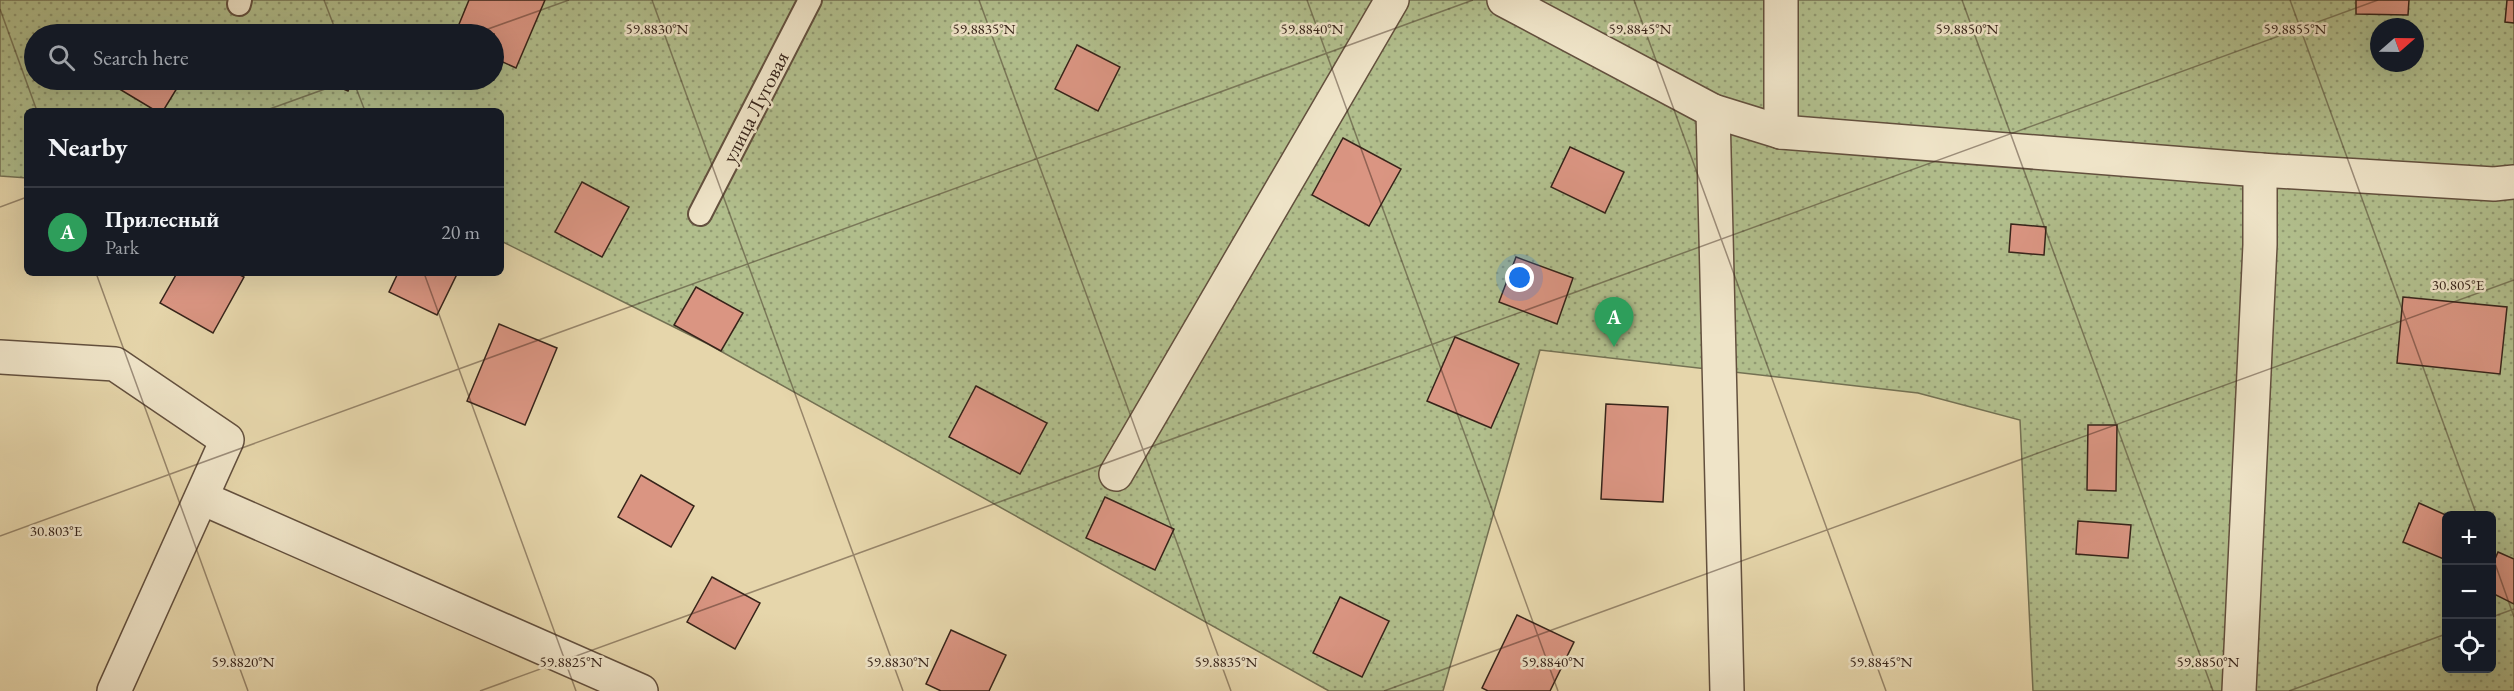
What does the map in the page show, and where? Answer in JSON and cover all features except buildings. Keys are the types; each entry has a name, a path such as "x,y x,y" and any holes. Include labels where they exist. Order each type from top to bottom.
{"street":[{"path":"1116,474 1392,0"},
{"path":"1504,0 1713,111 1781,132 2260,170 2494,184 2514,182"},
{"path":"1781,0 1781,132"},
{"path":"1713,111 1727,691"},
{"path":"2239,691 2260,245 2260,170"},
{"path":"0,357 115,364 227,440 114,691"},
{"path":"202,498 641,691"}],"lane":[{"name":"улица Луговая","path":"700,214 810,0"}],"green space":[{"path":"0,0 2514,0 2514,691 2033,691 2020,420 1918,393 1540,350 1443,691 1329,691 708,344 504,242 504,108 24,108 24,178 0,176"}],"place":[{"name":"Прилесный","path":"1614,347"}]}
